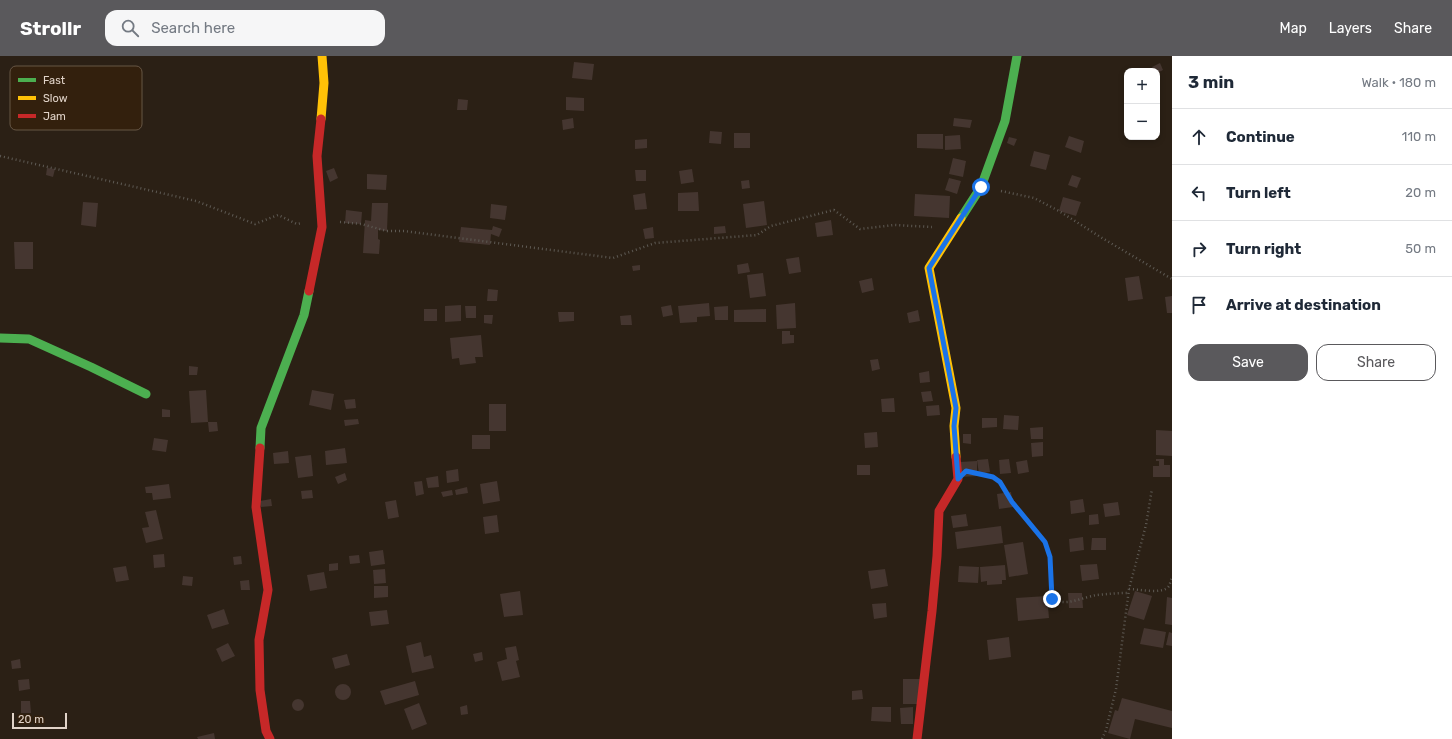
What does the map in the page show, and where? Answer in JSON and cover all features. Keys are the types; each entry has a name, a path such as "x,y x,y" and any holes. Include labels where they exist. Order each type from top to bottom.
{"street":[{"path":"270,739 266,731 260,690 259,640 268,590 256,507 261,428 304,315 322,227 317,156 324,83 322,56"},
{"path":"917,739 938,556 939,511 958,479 954,426 956,408 929,268 981,187 1005,121 1018,56"},
{"path":"0,338 29,339 146,394"}],"path":[{"path":"0,156 196,201 255,224 278,215 297,224 321,218 345,223 361,224 387,231 404,231 613,258 655,243 758,235 771,226 834,210 860,229 894,225 954,229"},
{"path":"981,187 1034,198 1059,211 1172,279"},
{"path":"958,479 966,471 993,477 1000,482 1012,502 1045,542 1050,557 1052,599 1057,602 1066,602 1096,595 1128,593"},
{"path":"1102,739 1106,730 1116,689 1128,593 1146,526 1152,489"},
{"path":"1129,589 1165,590 1169,586 1172,577"}],"building":[{"path":"574,62 594,64 592,80 572,78"},
{"path":"1160,63 1163,70 1160,72 1160,68 1152,67"},
{"path":"566,97 584,98 584,111 566,110"},
{"path":"458,99 468,100 467,110 457,110"},
{"path":"573,118 574,128 563,130 562,120"},
{"path":"954,118 972,120 970,128 953,126"},
{"path":"710,131 722,132 721,144 709,143"},
{"path":"734,133 750,133 750,148 734,148"},
{"path":"917,134 943,134 943,149 917,148"},
{"path":"960,135 961,149 945,150 945,136"},
{"path":"1069,136 1084,141 1081,153 1065,147"},
{"path":"1009,137 1017,139 1014,146 1007,143"},
{"path":"647,139 647,148 635,149 635,140"},
{"path":"1034,151 1050,155 1046,170 1030,166"},
{"path":"953,158 966,161 963,177 949,174"},
{"path":"47,168 55,169 53,177 46,175"},
{"path":"334,168 338,178 330,182 326,171"},
{"path":"692,169 694,182 681,184 679,171"},
{"path":"635,170 646,170 646,181 636,181"},
{"path":"367,174 387,175 386,190 367,189"},
{"path":"1072,175 1081,178 1077,188 1068,185"},
{"path":"949,178 961,181 957,194 945,190"},
{"path":"749,180 750,188 742,189 741,181"},
{"path":"698,192 699,211 678,211 678,193"},
{"path":"645,193 647,209 635,210 633,195"},
{"path":"915,194 950,196 949,218 914,216"},
{"path":"1063,197 1081,202 1076,216 1059,211"},
{"path":"764,201 767,225 746,228 743,204"},
{"path":"83,202 98,203 96,227 81,225"},
{"path":"372,203 388,203 387,231 378,230 378,239 380,240 379,254 363,253 365,220 371,221"},
{"path":"491,204 507,206 505,220 490,218"},
{"path":"346,210 362,212 361,224 345,223"},
{"path":"831,220 833,235 817,237 815,223"},
{"path":"493,226 502,229 499,237 491,234 490,245 459,242 461,227 492,230"},
{"path":"725,226 726,233 714,234 714,227"},
{"path":"653,227 654,238 645,239 643,229"},
{"path":"14,242 33,242 33,269 15,269"},
{"path":"799,257 801,272 789,274 786,259"},
{"path":"748,263 750,272 738,274 737,265"},
{"path":"640,265 640,270 633,271 632,266"},
{"path":"763,273 766,296 750,298 747,275"},
{"path":"1139,276 1143,299 1128,301 1125,278"},
{"path":"872,278 874,290 862,293 859,281"},
{"path":"488,289 498,290 497,301 487,301"},
{"path":"1172,296 1172,313 1167,313 1165,297"},
{"path":"709,303 710,316 697,317 697,322 680,323 678,306"},
{"path":"795,303 796,328 777,329 776,305"},
{"path":"461,305 461,321 445,322 445,306"},
{"path":"671,305 673,315 663,317 661,307"},
{"path":"465,306 476,306 476,318 466,318"},
{"path":"728,306 728,320 715,320 714,307"},
{"path":"424,309 437,309 437,321 424,321"},
{"path":"766,309 766,322 734,322 734,310"},
{"path":"918,310 920,321 909,323 907,313"},
{"path":"558,312 574,312 574,321 559,322"},
{"path":"484,315 493,315 492,324 484,323"},
{"path":"631,315 632,325 621,325 620,316"},
{"path":"782,331 790,331 790,335 794,335 794,343 782,344"},
{"path":"481,335 483,357 475,357 476,363 460,365 459,358 452,359 450,338"},
{"path":"878,359 880,369 872,371 870,360"},
{"path":"189,366 198,367 197,375 189,375"},
{"path":"929,371 930,382 920,383 919,373"},
{"path":"206,390 208,422 191,423 189,391"},
{"path":"312,390 334,394 331,410 309,405"},
{"path":"931,391 933,401 923,402 921,392"},
{"path":"894,398 895,412 882,412 881,399"},
{"path":"355,399 356,408 346,409 344,400"},
{"path":"489,404 506,404 506,431 489,431"},
{"path":"939,405 940,415 927,416 926,406"},
{"path":"162,409 170,410 170,417 162,417"},
{"path":"1004,415 1019,416 1018,430 1003,429"},
{"path":"982,418 997,418 997,427 982,428"},
{"path":"358,419 359,424 345,426 344,420"},
{"path":"208,422 217,422 218,431 209,432"},
{"path":"1043,427 1043,439 1031,439 1030,428"},
{"path":"1156,430 1172,431 1172,456 1156,455"},
{"path":"877,432 878,447 865,448 864,433"},
{"path":"963,434 971,434 971,444 963,443"},
{"path":"472,435 490,435 490,449 472,449"},
{"path":"154,438 168,440 166,452 152,450"},
{"path":"1043,442 1043,456 1032,457 1031,443"},
{"path":"345,448 347,463 326,465 325,451"},
{"path":"288,451 289,463 274,464 273,453"},
{"path":"311,455 313,476 298,478 295,457"},
{"path":"988,459 990,472 979,474 977,460"},
{"path":"1009,459 1011,473 1000,474 999,460"},
{"path":"1156,459 1164,459 1164,465 1170,465 1170,477 1153,477 1153,466 1159,466 1159,461 1156,461"},
{"path":"1027,460 1029,472 1018,474 1016,462"},
{"path":"977,461 977,476 961,477 960,462"},
{"path":"857,465 870,465 870,475 857,475"},
{"path":"458,469 459,481 447,483 446,471"},
{"path":"345,473 347,480 338,484 335,477"},
{"path":"438,476 439,487 428,488 426,478"},
{"path":"422,481 424,494 416,496 414,482"},
{"path":"497,481 500,501 483,504 480,484"},
{"path":"169,484 171,498 153,500 152,493 146,493 145,487"},
{"path":"467,487 468,493 456,495 455,490"},
{"path":"312,490 313,498 302,499 301,491"},
{"path":"452,490 453,495 443,497 441,492"},
{"path":"1011,492 1013,507 999,509 997,494"},
{"path":"271,499 272,506 261,507 260,501"},
{"path":"1083,499 1085,512 1071,514 1070,501"},
{"path":"396,500 399,517 388,519 385,502"},
{"path":"1118,502 1120,515 1105,517 1103,504"},
{"path":"156,510 163,539 146,543 142,528 149,527 145,512"},
{"path":"966,514 968,526 953,528 951,516"},
{"path":"1098,514 1099,524 1089,525 1089,515"},
{"path":"497,515 499,532 485,534 483,517"},
{"path":"1001,526 1003,543 957,549 955,532"},
{"path":"1083,537 1084,550 1070,552 1069,539"},
{"path":"1092,538 1106,538 1106,550 1091,550"},
{"path":"1023,542 1028,574 1009,577 1004,545"},
{"path":"383,550 385,564 371,566 369,552"},
{"path":"164,554 165,567 154,568 153,555"},
{"path":"359,555 360,563 350,564 349,556"},
{"path":"241,556 242,564 234,565 233,557"},
{"path":"338,563 338,570 329,571 329,564"},
{"path":"1097,564 1099,579 1082,581 1080,565"},
{"path":"1005,565 1006,580 1002,580 1002,584 987,585 987,581 981,582 980,567"},
{"path":"126,566 129,580 116,582 113,568"},
{"path":"959,566 979,567 978,583 958,582"},
{"path":"385,569 386,583 374,584 373,570"},
{"path":"885,569 888,586 871,589 868,571"},
{"path":"324,572 327,588 310,591 307,575"},
{"path":"183,576 193,577 192,586 182,585"},
{"path":"249,580 250,590 241,590 240,581"},
{"path":"374,586 388,586 388,597 374,598"},
{"path":"520,591 523,615 504,617 500,594"},
{"path":"1135,591 1152,596 1144,620 1127,615"},
{"path":"1068,593 1082,593 1083,608 1069,608"},
{"path":"1047,596 1049,618 1018,621 1016,598"},
{"path":"1167,597 1172,598 1172,625 1165,624"},
{"path":"886,603 887,617 874,619 872,604"},
{"path":"224,609 229,624 212,629 207,615"},
{"path":"387,610 389,624 371,626 369,612"},
{"path":"1144,628 1166,632 1163,648 1140,644"},
{"path":"1169,632 1172,633 1172,646 1166,645"},
{"path":"1009,637 1011,657 989,660 987,640"},
{"path":"421,642 424,657 431,655 434,668 412,673 406,646"},
{"path":"228,643 235,656 222,662 216,649"},
{"path":"516,646 519,660 516,661 520,677 502,681 497,662 507,659 505,648"},
{"path":"482,652 483,660 475,662 473,654"},
{"path":"347,654 350,665 335,669 332,658"},
{"path":"20,659 21,668 12,669 11,661"},
{"path":"29,679 30,689 19,691 18,680"},
{"path":"903,679 920,679 920,704 903,704"},
{"path":"415,681 419,695 385,705 380,691"},
{"path":"343,684 349,686 351,692 349,698 343,700 337,698 335,692 337,686"},
{"path":"862,690 863,699 852,700 852,691"},
{"path":"1122,698 1172,711 1172,728 1135,719 1130,739 1108,733 1115,710 1118,711"},
{"path":"296,699 300,699 304,705 300,711 296,711 292,707 292,703"},
{"path":"21,701 30,701 31,713 21,713"},
{"path":"419,703 427,724 412,730 404,709"},
{"path":"467,705 468,714 461,715 460,707"},
{"path":"872,707 891,707 891,722 871,721"},
{"path":"913,707 913,724 901,724 900,708"},
{"path":"214,733 215,739 198,739 197,737"}],"traffic: fast":[{"path":"961,218 981,187 1005,121 1017,56"},
{"path":"260,448 261,428 304,315 309,291"},
{"path":"0,338 29,339 146,394"}],"traffic: slow":[{"path":"321,119 324,83 322,56"},
{"path":"956,457 954,426 956,408 929,268 961,218"}],"traffic: jam":[{"path":"309,291 322,227 317,156 321,119"},
{"path":"260,448 256,507 268,590 259,640 260,690 266,731 270,739"},
{"path":"917,739 932,611 939,511 958,479 956,457"}],"route":[{"path":"981,187 929,268 956,408 954,426 958,479 966,471 993,477 1000,482 1012,502 1045,542 1050,557 1052,599"}]}
